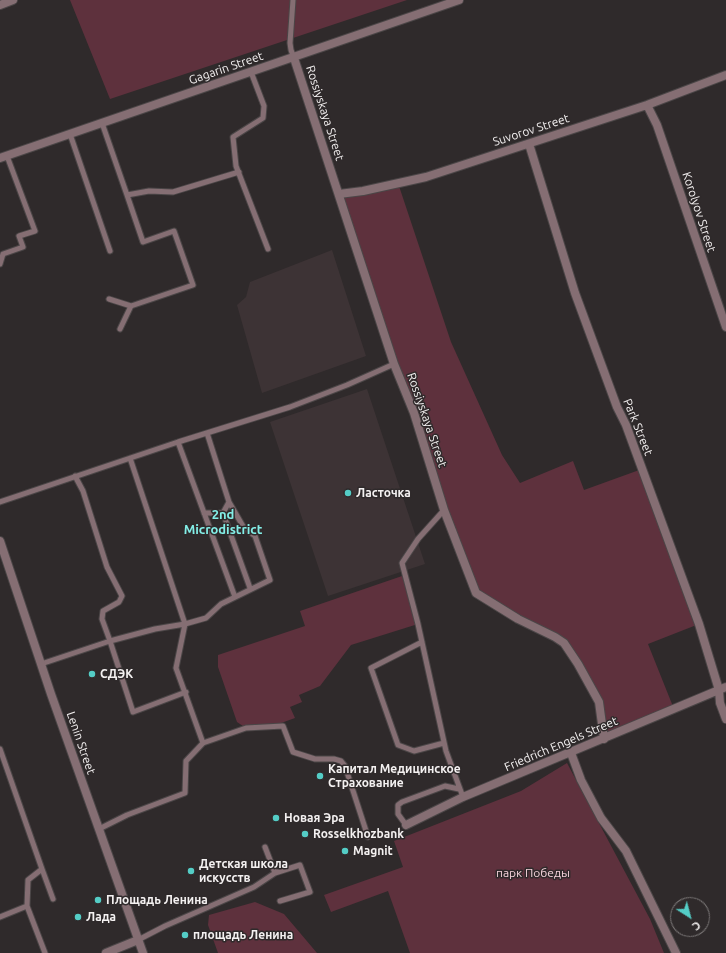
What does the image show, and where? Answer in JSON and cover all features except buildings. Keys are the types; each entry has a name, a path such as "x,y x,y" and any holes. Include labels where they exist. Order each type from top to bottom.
{"street":[{"path":"0,5 13,0"},
{"name":"Gagarin Street","path":"4,157 459,0"},
{"name":"Rossiyskaya Street","path":"294,58 394,364 414,413 444,510 476,593 518,619 564,643 578,664 599,702 604,739"},
{"name":"Suvorov Street","path":"339,194 363,191 426,176 647,105 726,76"},
{"name":"Korolyov Street","path":"647,105 657,125 726,327"},
{"name":"Park Street","path":"529,144 575,293 617,407 626,425 723,688 720,703 726,719"},
{"name":"Lenin Street","path":"0,541 41,664 142,953"},
{"name":"Friedrich Engels Street","path":"406,825 462,797 604,739 723,688"},
{"path":"570,753 587,792 601,818 626,850 676,953"},
{"path":"106,953 138,940"}],"lane":[{"path":"294,0 290,43 290,50 294,58"},
{"path":"251,72 264,106 262,118 233,137 236,166 268,249"},
{"path":"102,123 143,242 174,231 193,285 131,306 109,299"},
{"path":"70,134 110,251"},
{"path":"0,264 3,254 23,247 19,236 35,231 4,157"},
{"path":"127,195 149,191 173,192 239,172"},
{"path":"120,329 131,306"},
{"path":"0,502 178,442 290,407 394,364"},
{"path":"41,664 110,641 206,618 221,604 250,588 270,580 255,536 244,528 229,502 207,433"},
{"path":"178,442 235,597"},
{"path":"130,458 184,624 176,668 186,692 203,743"},
{"path":"75,476 83,491 107,567 122,596 119,602 103,611 102,619 134,712 186,692"},
{"path":"229,502 224,513 250,588"},
{"path":"444,510 418,539 402,563 422,642 444,743 462,797"},
{"path":"204,513 224,513"},
{"path":"422,642 371,668 398,744 414,751 444,743"},
{"path":"99,829 127,815 185,793 186,761 203,743 246,728 284,726 293,752 315,759 334,759 341,761 345,766 368,837"},
{"path":"0,749 52,899"},
{"path":"406,825 398,814 398,806 402,802 445,786 459,789"},
{"path":"265,847 274,873"},
{"path":"138,940 165,926 254,887 274,873 300,866 310,892 280,901"},
{"path":"42,869 28,880 27,906 45,953"},
{"path":"0,917 27,906"}],"shaded area":[{"path":"332,250 366,356 262,393 237,305 246,297 250,282"},
{"name":"Ласточка","path":"367,389 425,564 328,596 270,422"}],"green space":[{"path":"70,0 407,0 110,99"},
{"path":"398,183 451,342 502,455 520,483 573,461 584,490 642,469 699,624 648,644 674,709 604,739 599,702 564,643 476,593 339,194"},
{"path":"405,575 418,624 351,645 320,686 299,695 302,702 290,707 295,718 270,727 246,728 237,722 218,667 218,655 305,626 300,611"},
{"name":"парк Победы","path":"567,763 650,919 664,953 410,953 388,891 331,912 324,895 403,867 394,841 521,791"},
{"path":"255,902 284,914 317,953 218,953 208,925 209,915"}],"place":[{"name":"Ласточка","path":"348,493"},
{"name":"СДЭК","path":"92,674"},
{"name":"Капитал Медицинское Страхование","path":"320,776"},
{"name":"Новая Эра","path":"276,818"},
{"name":"Rosselkhozbank","path":"305,834"},
{"name":"Magnit","path":"345,851"},
{"name":"Детская школа искусств","path":"191,871"},
{"name":"Площадь Ленина","path":"98,900"},
{"name":"Лада","path":"78,917"},
{"name":"площадь Ленина","path":"185,935"}],"district":[{"name":"2nd Microdistrict","path":"223,522"}]}
